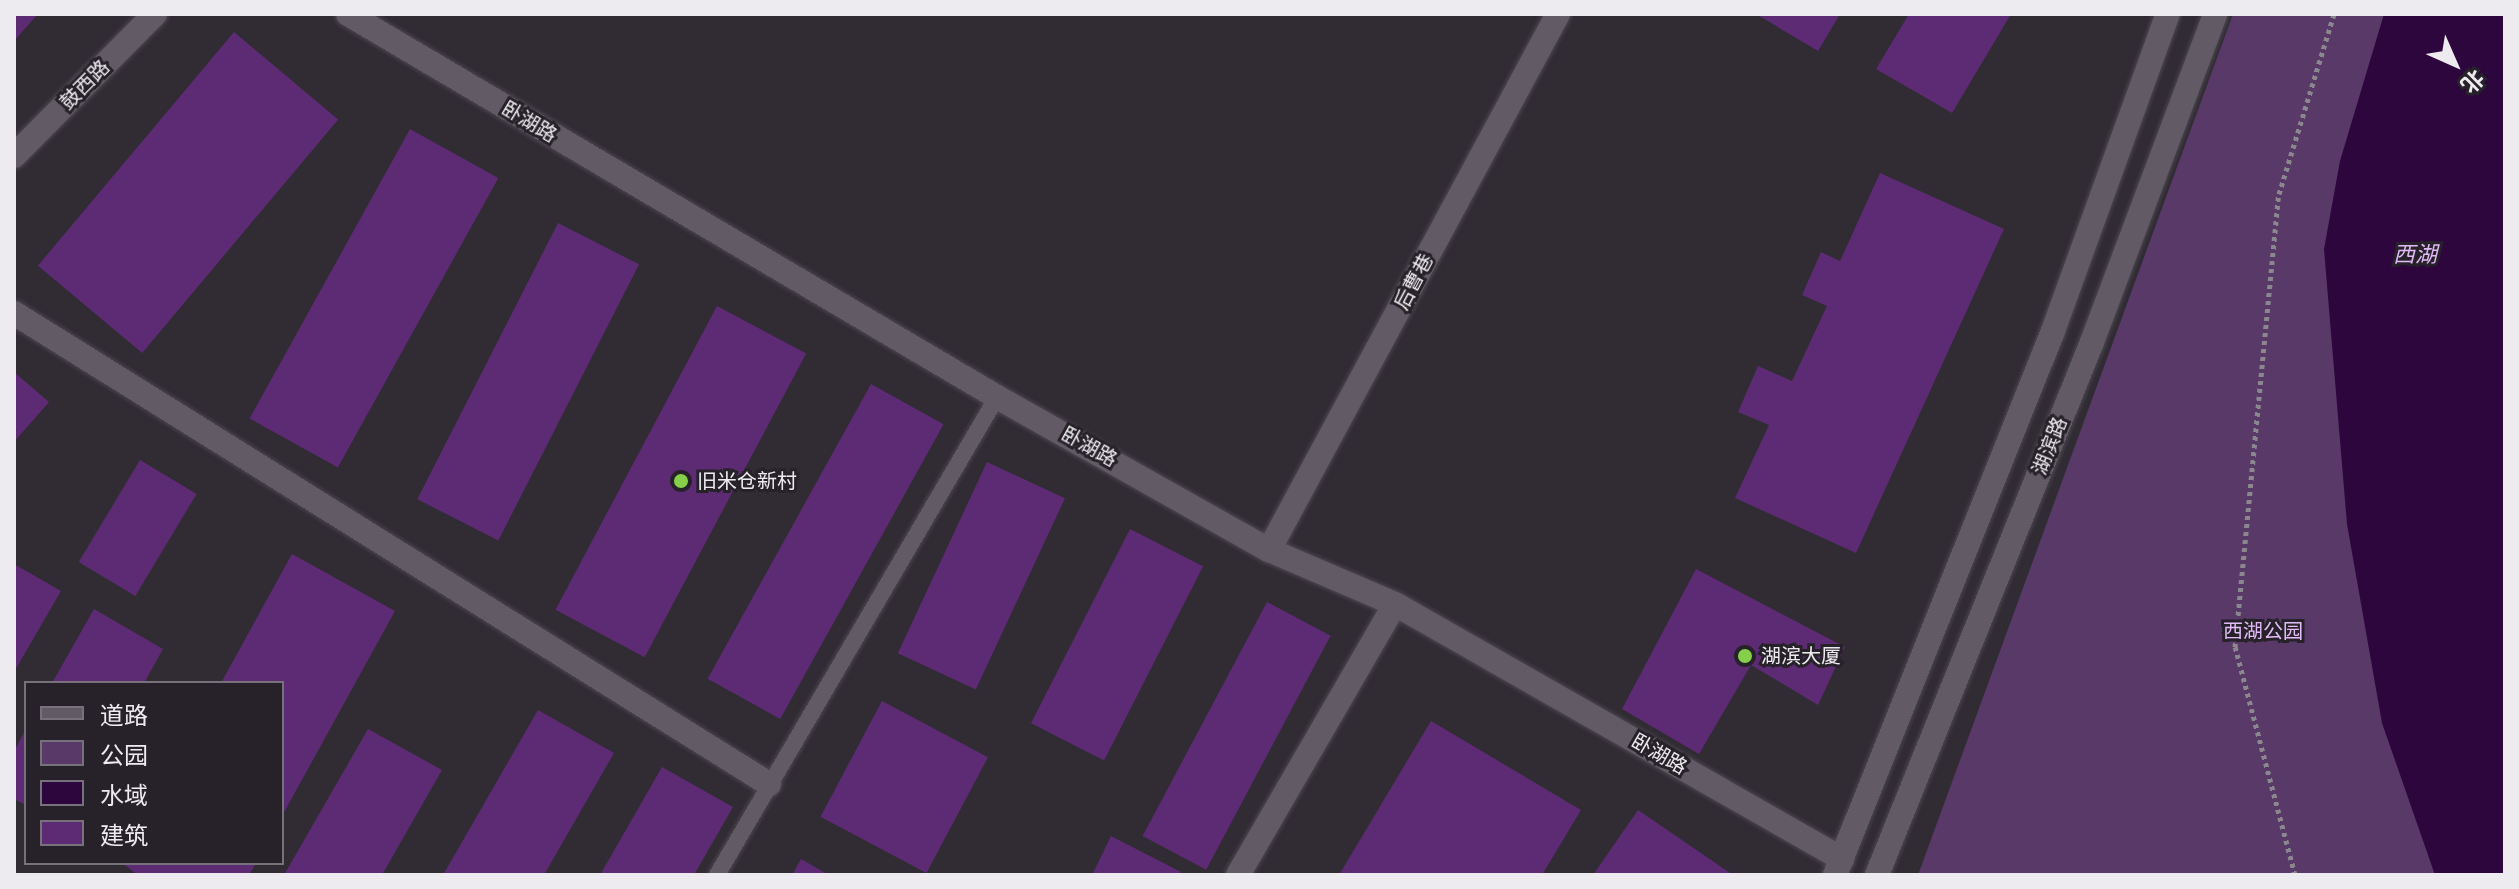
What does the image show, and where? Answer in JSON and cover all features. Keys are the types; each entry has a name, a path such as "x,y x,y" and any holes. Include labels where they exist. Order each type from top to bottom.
{"street":[{"name":"鼓西路","path":"14,156 155,14"},
{"name":"卧湖路","path":"348,14 997,397 1269,550 1395,604 1839,867"},
{"name":"后曹巷","path":"1269,550 1558,14"},
{"name":"湖滨路","path":"1839,867 2053,331 2168,14"},
{"name":"湖滨路","path":"1877,875 2092,342 2215,14"},
{"path":"14,313 769,784"},
{"path":"1238,875 1395,604"}],"lane":[{"path":"717,875 997,397"}],"path":[{"path":"2295,875 2235,647 2279,194 2334,14"}],"green space":[{"name":"西湖公园","path":"2233,14 2505,14 2505,875 1918,875"}],"water":[{"name":"西湖","path":"2384,14 2505,14 2505,875 2435,875 2382,723 2347,524 2324,249 2340,161"}],"building":[{"path":"14,14 38,14 14,41"},
{"path":"1756,14 1840,14 1818,51"},
{"path":"1909,14 2011,14 1952,113 1876,69"},
{"path":"234,32 338,119 142,353 38,266"},
{"path":"410,129 498,178 338,467 250,418"},
{"path":"1880,173 2004,229 1856,553 1735,498 1769,425 1738,412 1758,366 1792,381 1827,306 1802,295 1821,252 1840,261"},
{"path":"558,223 639,264 498,541 417,499"},
{"name":"旧米仓新村","path":"717,306 806,353 645,657 556,610"},
{"path":"14,372 49,402 14,442"},
{"path":"871,384 944,424 780,719 708,679"},
{"path":"140,460 197,494 135,596 79,562"},
{"path":"987,462 1065,498 976,690 898,653"},
{"path":"1130,529 1203,566 1104,760 1031,723"},
{"path":"292,554 395,611 284,812 284,681 222,681"},
{"path":"14,564 61,591 14,672"},
{"name":"湖滨大厦","path":"1696,569 1845,647 1818,705 1751,665 1699,754 1622,709"},
{"path":"1267,602 1331,636 1206,870 1143,836"},
{"path":"94,609 163,649 145,681 53,681"},
{"path":"882,701 988,757 926,873 820,817"},
{"path":"538,710 614,753 544,875 443,875"},
{"path":"1431,721 1581,810 1542,875 1339,875"},
{"path":"368,729 442,770 382,875 284,875"},
{"path":"24,733 24,804 14,799 14,751"},
{"path":"662,767 733,807 694,875 600,875"},
{"path":"1638,810 1733,875 1593,875"},
{"path":"1111,836 1181,872 1179,875 1092,875"},
{"path":"801,859 829,875 792,875"},
{"path":"125,865 255,865 249,875 138,875"}],"place":[{"name":"旧米仓新村","path":"681,481"},
{"name":"湖滨大厦","path":"1745,656"}]}
